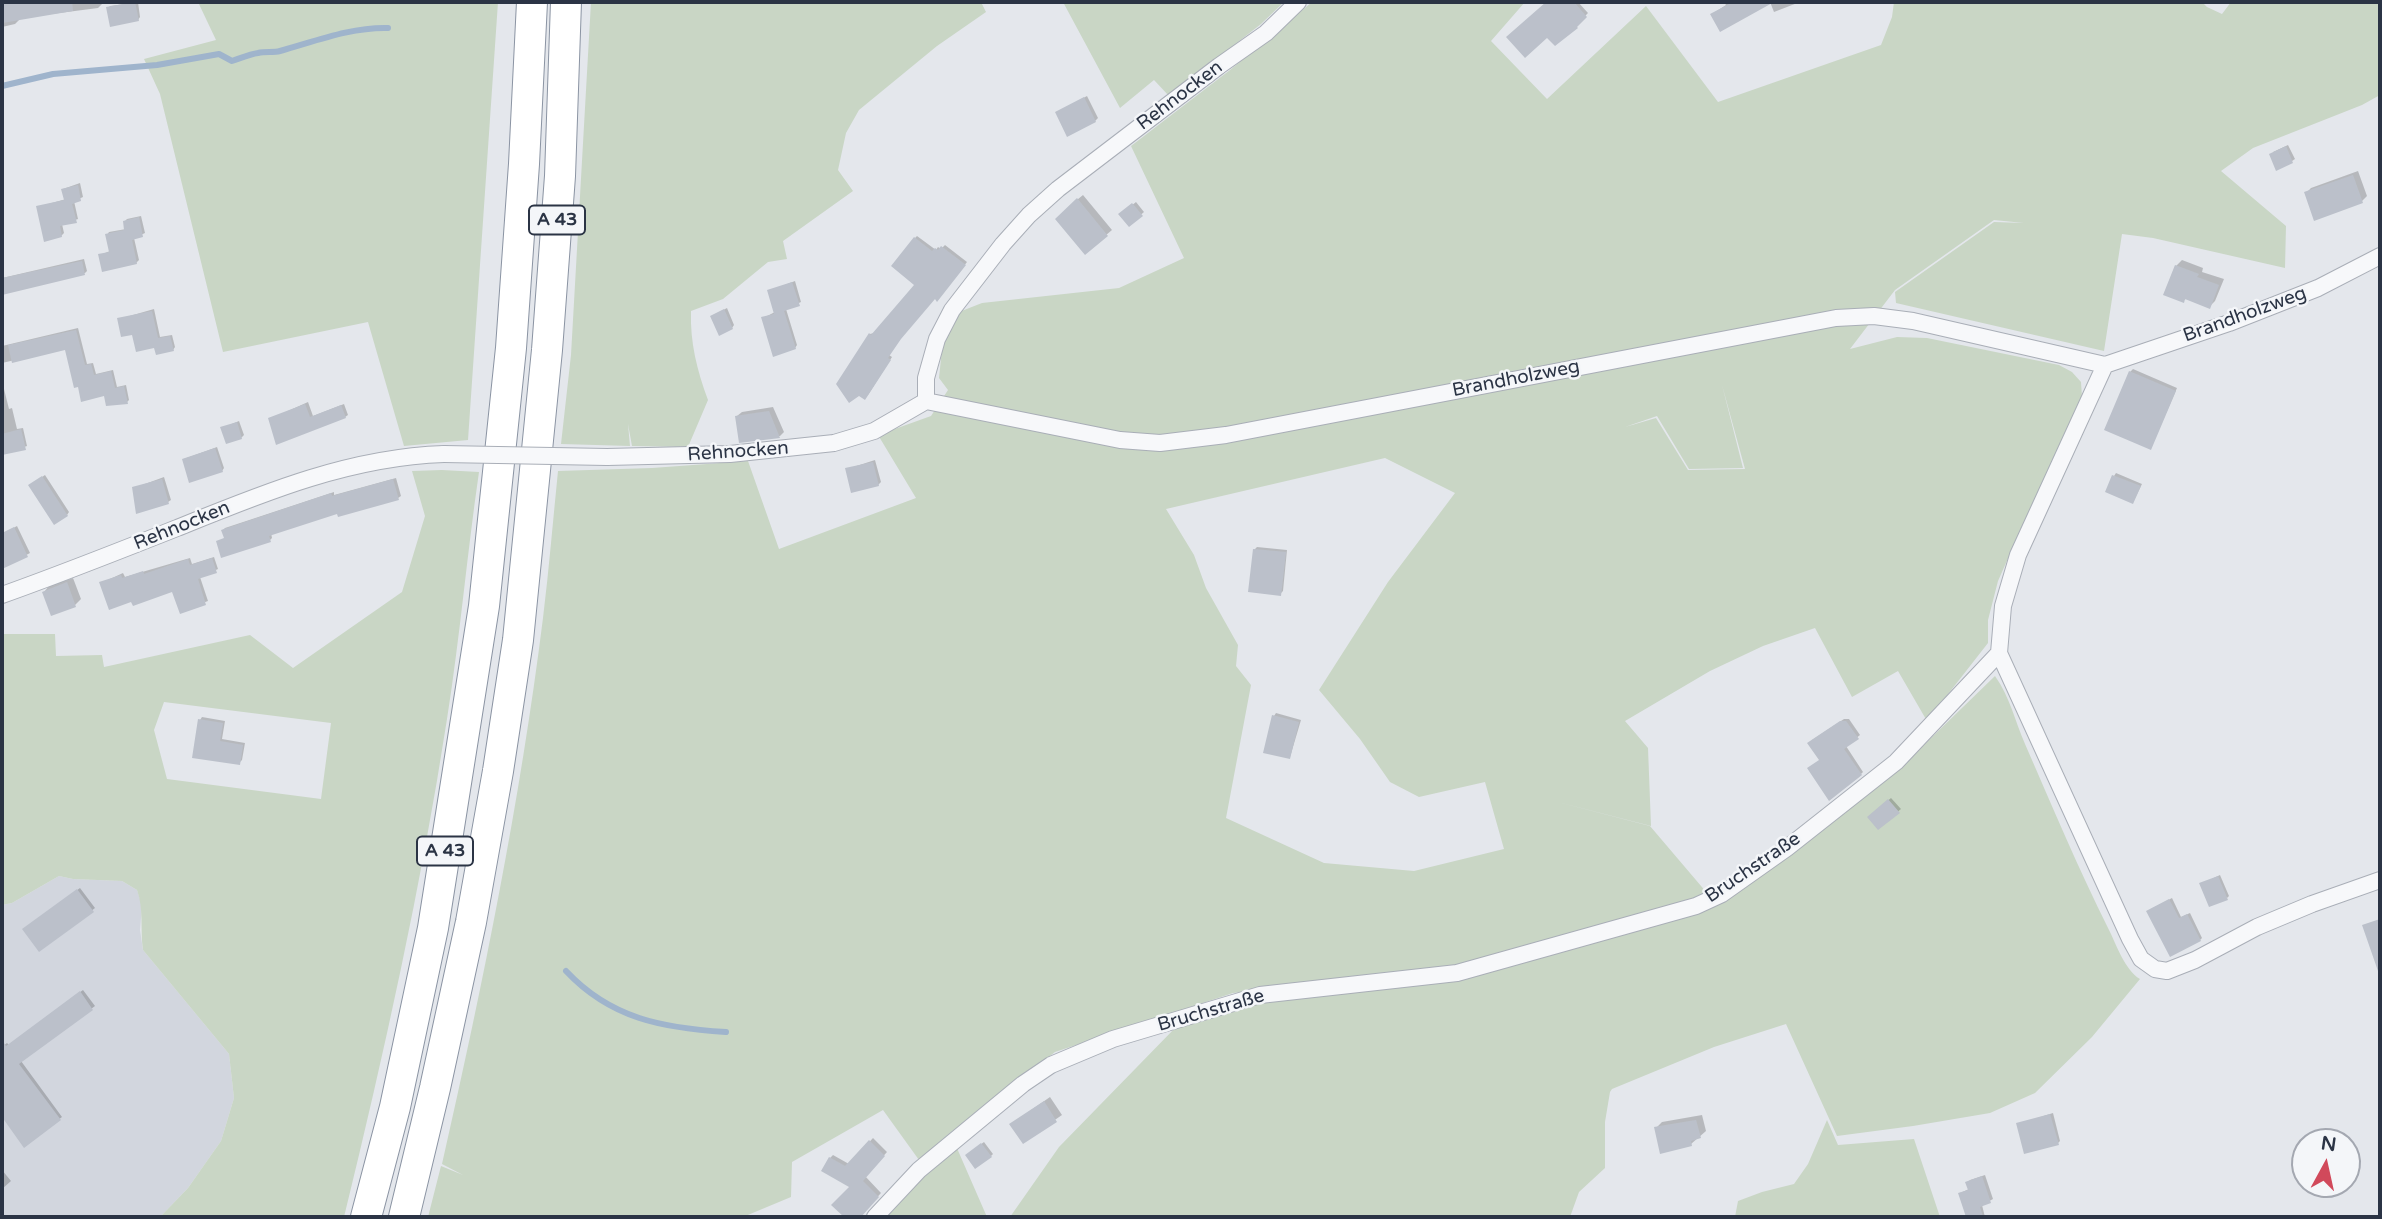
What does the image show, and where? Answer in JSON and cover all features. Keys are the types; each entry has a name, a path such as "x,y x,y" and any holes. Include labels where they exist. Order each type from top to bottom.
{"highway":[{"name":"A 43","path":"366,1217 395,1107 433,928 484,606 511,348 532,2"},
{"name":"A 43","path":"404,1217 471,922 518,640 547,350 560,176 566,2"}],"street":[{"name":"Rehnocken","path":"2,596 267,492 378,460 444,454 607,457 730,454 834,443 874,430 926,401 926,378 937,339 952,310 1029,215 1058,189 1266,33 1298,2"},
{"name":"Brandholzweg","path":"926,401 1120,440 1160,443 1226,435 1836,318 1874,316 1913,321 2105,365 2229,323 2318,288 2380,257"},
{"path":"2105,365 2018,555 2003,606 1999,653 2130,939 2141,959 2155,969 2168,971 2312,904 2380,880"},
{"name":"Bruchstraße","path":"875,1217 919,1170 1023,1084 1051,1065 1113,1039 1260,995 1457,973 1696,906 1722,894 1787,848 1896,762 1999,653"}],"shaded area":[{"path":"59,876 122,881 137,890 142,905 140,930 143,950 229,1054 234,1098 221,1141 188,1188 160,1217 2,1217 2,905 12,903"}],"green space":[{"path":"198,2 498,2 468,440 404,446 368,322 223,352 160,94 144,59 216,40"},
{"path":"591,2 981,2 986,12 937,46 859,110 846,133 838,170 853,191 783,241 787,259 768,262 723,299 691,311 695,356 708,400 688,447 632,446 628,424 630,446 561,444 571,355"},
{"path":"1063,2 1284,2 1261,24 1169,96 1154,80 1120,108"},
{"path":"1312,2 1525,2 1491,41 1547,99 1646,6 1718,102 1881,45 1892,17 1894,2 2202,2 2222,14 2231,2 2380,2 2380,95 2362,105 2253,148 2221,171 2286,226 2285,268 2153,238 2122,234 2104,351 1896,303 1895,292 1994,222 2024,223 1994,220 1895,290 1850,349 1897,337 1927,338 2059,365 2072,372 2081,382 2082,397 2077,415 1998,581 1988,620 1988,643 1927,721 1898,671 1852,697 1815,628 1763,646 1710,671 1625,721 1648,748 1651,826 1550,800 1650,826 1707,893 1659,912 1437,973 1233,993 1055,1052 919,1160 883,1110 792,1162 791,1197 743,1217 428,1217 441,1166 463,1175 442,1164 486,961 512,824 543,618 558,471 748,461 779,549 916,498 878,435 931,416 948,390 939,378 943,339 959,312 982,303 1119,288 1184,258 1131,146 1230,70","holes":["1722,385 1745,469 1688,470 1656,418 1625,427 1657,416 1689,469 1743,468","1385,458 1455,493 1388,582 1319,690 1360,739 1390,782 1419,797 1485,782 1504,849 1414,871 1324,863 1226,818 1251,685 1236,666 1238,645 1206,588 1194,555 1166,509"]},
{"path":"412,471 479,472 452,688 426,845 387,1032 344,1217 160,1217 188,1188 221,1141 234,1098 229,1054 143,950 137,890 122,881 59,876 12,903 2,905 2,634 55,634 56,656 102,655 104,667 250,635 293,668 402,592 425,516","holes":["164,702 331,723 321,799 167,779 154,730"]},
{"path":"1995,676 2118,950 2130,970 2140,979 2092,1037 2035,1093 1990,1113 1837,1136 1786,1024 1714,1047 1612,1089 1605,1122 1605,1168 1579,1192 1570,1217 1010,1217 1059,1147 1175,1028 1254,1003 1460,979 1703,910 1899,769"},
{"path":"1827,1120 1838,1145 1914,1139 1940,1217 1735,1217 1738,1201 1794,1184 1808,1164"},
{"path":"956,1146 987,1217 883,1217 933,1163"}],"building":[{"path":"2,2 72,2 73,11 2,23"},
{"path":"135,2 139,21 110,27 106,7"},
{"path":"1546,2 1574,2 1587,17 1578,28 1555,46 1547,38 1525,58 1506,37"},
{"path":"1733,2 1774,2 1720,32 1710,14"},
{"path":"1084,97 1096,122 1067,137 1055,112"},
{"path":"2286,146 2293,163 2276,171 2269,154"},
{"path":"2353,175 2363,203 2314,221 2304,192"},
{"path":"78,185 81,201 72,204 77,223 60,226 62,237 44,242 36,206 64,200 61,189"},
{"path":"1077,198 1108,236 1085,255 1055,219"},
{"path":"1132,203 1143,216 1129,227 1118,214"},
{"path":"139,217 143,237 132,240 137,264 102,272 98,254 109,252 105,234 124,230 123,221"},
{"path":"914,237 932,251 941,246 966,265 937,302 935,299 901,339 865,400 859,396 849,403 836,384 869,333 871,335 914,285 891,266"},
{"path":"82,261 85,275 2,295 2,278"},
{"path":"2175,265 2219,285 2210,309 2185,299 2184,303 2163,295"},
{"path":"792,282 800,306 784,311 796,349 773,357 761,317 774,314 767,290"},
{"path":"724,309 733,329 719,336 710,316"},
{"path":"152,311 158,338 170,336 174,351 156,355 154,348 136,352 132,335 121,337 117,318"},
{"path":"76,330 85,365 91,364 94,375 111,371 115,388 124,386 128,404 106,406 104,396 81,402 78,387 74,388 65,350 12,363 8,345"},
{"path":"2129,371 2176,391 2151,450 2104,430"},
{"path":"305,404 310,417 341,405 346,418 276,445 268,418"},
{"path":"769,411 780,438 739,443 735,416"},
{"path":"237,422 242,439 226,444 220,427"},
{"path":"21,429 26,450 2,455 2,434"},
{"path":"215,448 223,472 189,483 182,459"},
{"path":"873,462 879,486 851,493 845,468"},
{"path":"2112,475 2141,486 2133,504 2105,492"},
{"path":"42,476 68,516 54,525 28,485"},
{"path":"162,479 169,504 136,514 132,487"},
{"path":"393,479 399,500 338,517 337,514 269,536 271,542 221,558 216,541 224,538 221,530 331,493 332,496"},
{"path":"14,527 28,557 2,569 2,533"},
{"path":"1253,549 1286,552 1281,596 1248,592"},
{"path":"212,558 217,573 198,579 206,605 180,614 172,592 133,606 131,602 109,610 99,582 143,571 144,574 188,559 190,565"},
{"path":"67,582 76,607 51,616 42,592"},
{"path":"1272,715 1299,722 1290,759 1263,753"},
{"path":"198,719 223,723 220,741 243,745 240,765 192,758"},
{"path":"1840,721 1846,721 1859,739 1844,749 1862,775 1829,801 1807,768 1819,760 1807,743"},
{"path":"1888,799 1900,813 1878,830 1867,817"},
{"path":"2218,876 2228,900 2209,907 2199,883"},
{"path":"77,889 94,912 39,952 22,929"},
{"path":"2169,899 2179,918 2187,914 2201,941 2170,957 2146,911"},
{"path":"2380,919 2380,970 2378,971 2362,925"},
{"path":"80,991 93,1010 19,1064 61,1120 24,1148 2,1117 2,1040 6,1046"},
{"path":"1044,1101 1057,1122 1023,1144 1009,1124"},
{"path":"2050,1114 2059,1145 2024,1154 2016,1123"},
{"path":"1696,1120 1701,1138 1691,1141 1692,1146 1660,1154 1654,1127"},
{"path":"869,1140 885,1156 863,1181 879,1197 861,1217 844,1217 831,1205 849,1187 821,1171 829,1157 845,1166"},
{"path":"981,1143 992,1157 975,1169 965,1155"},
{"path":"1982,1176 1991,1203 1980,1207 1983,1217 1966,1217 1958,1193 1968,1190 1965,1182"}],"waterway":[{"path":"2,86 53,74 157,65 219,54 232,61 347,32 388,28"},
{"path":"566,971 601,1000 639,1018 681,1028 726,1032"}]}
